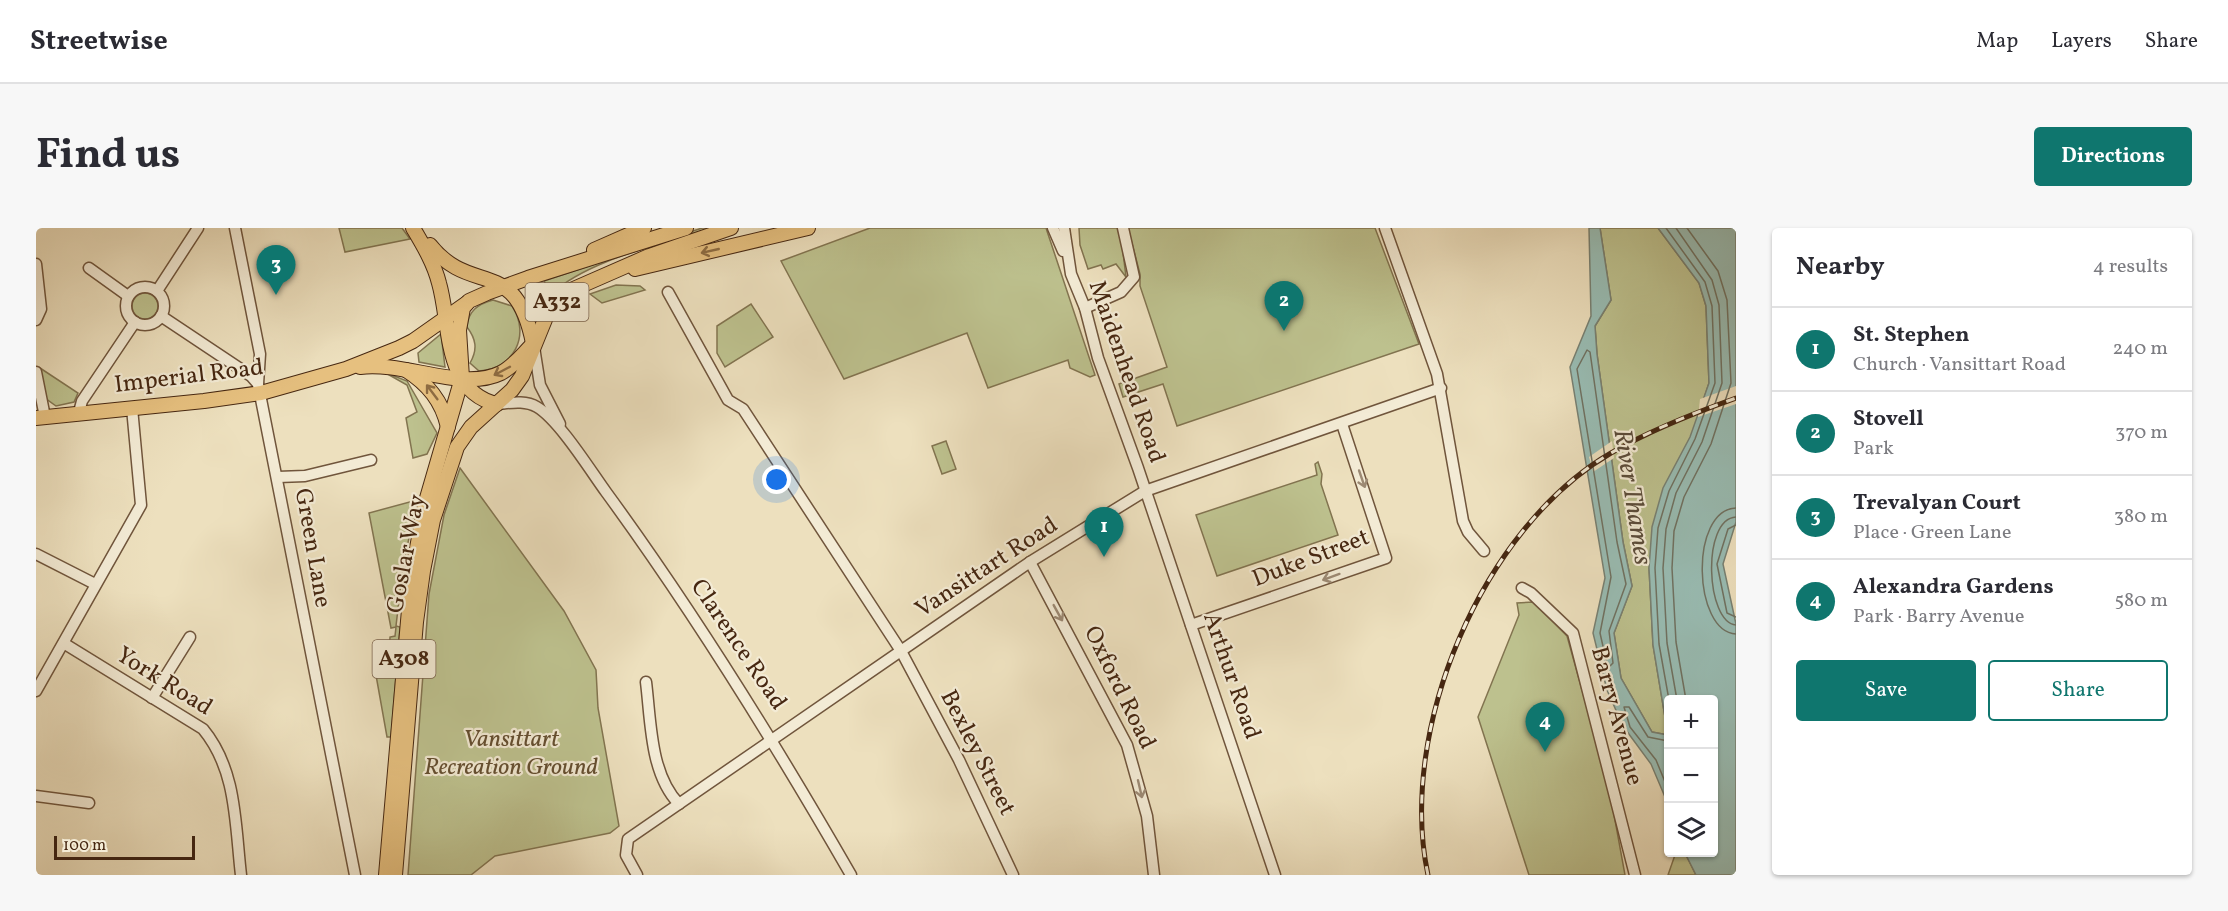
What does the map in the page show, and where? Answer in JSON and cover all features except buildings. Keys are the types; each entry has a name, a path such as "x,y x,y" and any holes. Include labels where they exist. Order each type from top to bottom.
{"main road":[{"name":"Clarence Road","path":"415,228 448,265 504,286 517,297 524,308 533,344"},
{"name":"Clarence Road","path":"415,228 433,264 458,378"},
{"path":"552,270 644,228"},
{"name":"A332","path":"504,286 686,228"},
{"name":"A332","path":"533,344 546,317 559,298 578,285 597,276 731,228"},
{"path":"597,276 808,228"},
{"path":"497,404 475,396 458,378 460,318 469,301 504,286"},
{"name":"Imperial Road","path":"346,369 413,341 469,301"},
{"name":"Imperial Road","path":"40,417 132,408 259,388 346,369 378,365 458,378 482,379 501,372 517,361 533,344"},
{"name":"Goslar Way","path":"395,875 416,622 434,520 457,447 471,428 522,376 533,344"},
{"path":"400,367 420,379 433,392 443,411 448,429"},
{"name":"Goslar Way","path":"386,875 412,574 425,505 448,429 458,378"}],"street":[{"path":"157,291 198,228"},
{"name":"Green Lane","path":"235,228 260,354 259,388 355,875"},
{"name":"Maidenhead Road","path":"1053,228 1085,308 1098,358 1145,491"},
{"name":"Maidenhead Road","path":"1064,228 1069,266"},
{"path":"1085,308 1121,292 1134,277 1123,228"},
{"path":"1385,228 1441,388 1464,521 1468,532 1484,551"},
{"path":"36,264 41,309 36,321"},
{"path":"88,268 128,296"},
{"path":"141,287 157,291 164,303 161,316 151,324 135,322 126,311 128,296 141,287"},
{"name":"Bexley Street","path":"668,292 728,400 743,409 901,651 959,760 1013,875"},
{"path":"161,316 251,376 259,388"},
{"path":"79,412 82,401 135,322"},
{"name":"Clarence Road","path":"533,344 543,393 574,448 682,601 773,738 851,875"},
{"path":"36,372 40,417"},
{"name":"Vansittart Road","path":"637,875 626,855 625,846 628,839 1030,562 1145,491 1441,388"},
{"name":"Clarence Road","path":"497,404 525,403 538,408 574,448"},
{"path":"36,691 65,644 95,584 141,505 132,408"},
{"name":"Duke Street","path":"1191,625 1386,558 1342,424"},
{"path":"278,477 305,476 371,460"},
{"name":"Arthur Road","path":"1145,491 1275,875"},
{"path":"36,554 95,584"},
{"name":"Oxford Road","path":"1030,562 1127,745 1147,816 1154,875"},
{"name":"Barry Avenue","path":"1522,588 1531,593 1573,633 1635,875"},
{"path":"152,698 190,637"},
{"name":"York Road","path":"65,644 203,729 217,746 229,772 241,875"},
{"path":"646,682 657,759 665,788 679,804"},
{"path":"36,796 89,803"}],"green space":[{"path":"339,228 402,228 410,239 345,252"},
{"path":"702,228 710,228 605,262 585,271 551,294 544,281"},
{"path":"870,228 1046,228 1095,375 1090,377 1070,368 1068,360 988,388 967,333 844,379 781,261"},
{"path":"1079,228 1120,228 1126,277 1116,264 1103,269 1101,265 1088,269 1080,245"},
{"path":"1128,228 1375,228 1419,344 1177,426 1163,384 1123,397 1119,384 1167,367 1140,286 1140,274"},
{"path":"1600,228 1658,228 1699,283 1706,306 1709,383 1649,568 1653,645 1664,711 1664,734 1652,732 1621,678 1614,633 1632,586 1623,542 1597,354 1595,326 1611,300"},
{"path":"616,285 640,286 645,290 602,303 590,294"},
{"path":"145,293 154,297 158,306 154,315 145,319 136,315 132,306 136,297"},
{"path":"493,300 512,306 520,328 519,339 516,349 502,364 479,371 470,363 475,344 467,327 468,321 475,309"},
{"path":"751,304 773,337 725,367 717,353 717,326"},
{"path":"441,334 445,367 419,362 418,353"},
{"path":"40,368 78,393 74,402 56,406 45,398"},
{"path":"384,372 407,381 437,433 427,454 413,458 406,418 417,412 407,385"},
{"path":"946,441 956,469 942,474 932,446"},
{"path":"1318,462 1322,474 1321,484 1338,535 1217,576 1196,515 1317,475 1315,464"},
{"name":"Vansittart Recreation Ground","path":"460,468 564,611 596,670 598,708 619,826 610,833 495,856 471,875 408,875 429,594 444,515"},
{"path":"417,500 403,566 396,626 400,627 391,737 387,737 374,664 389,661 390,637 395,636 396,627 391,628 369,513"},
{"path":"1534,602 1567,636 1609,787 1625,875 1529,875 1478,717 1519,615 1517,603"},
{"path":"1674,857 1687,857 1696,875 1668,875"}],"water":[{"path":"1589,228 1600,228 1611,300 1595,326 1597,354 1623,542 1632,586 1614,633 1621,678 1652,732 1664,734 1664,795 1651,764 1623,726 1607,690 1593,633 1605,578 1570,367 1591,316"},
{"path":"1658,228 1736,228 1736,522 1723,564 1736,624 1736,875 1696,875 1687,857 1718,857 1718,695 1664,695 1664,711 1653,645 1649,568 1652,527 1663,488 1690,437 1709,383 1706,306 1699,283"}],"pier":[{"path":"1736,386 1736,404 1698,417 1700,399"},
{"path":"1612,441 1614,458 1593,472 1589,457"}],"railway":[{"path":"1428,875 1422,818 1425,758 1438,698 1460,638 1488,581 1524,530 1565,487 1611,453 1672,422 1736,398"}],"place":[{"name":"Trevalyan Court","path":"276,295"},
{"name":"Stovell","path":"1284,331"},
{"name":"St. Stephen","path":"1104,557"},
{"name":"Alexandra Gardens","path":"1545,752"}],"water label":[{"name":"River Thames","path":"1632,497"}]}
